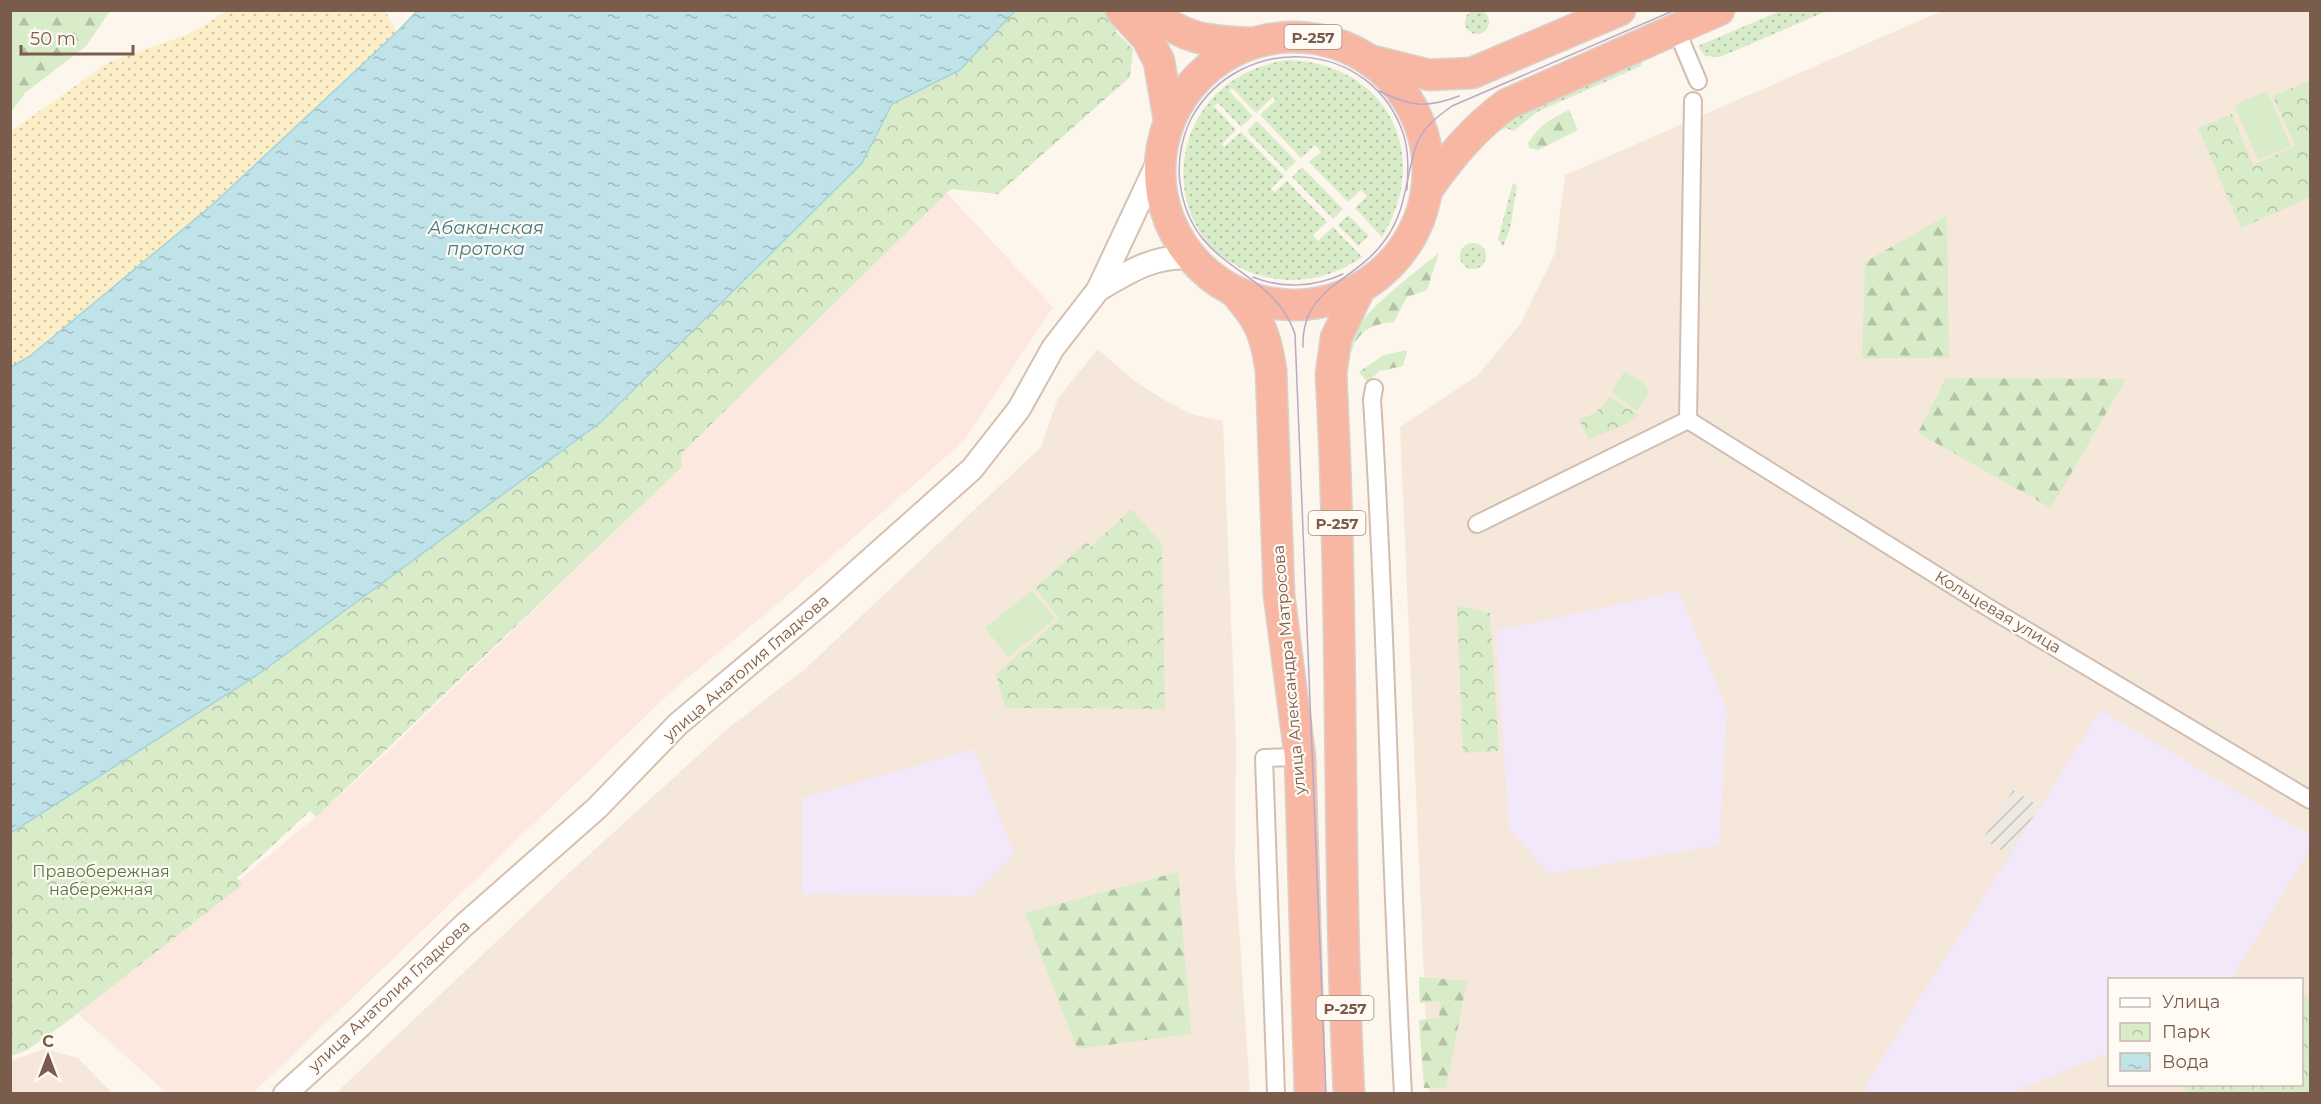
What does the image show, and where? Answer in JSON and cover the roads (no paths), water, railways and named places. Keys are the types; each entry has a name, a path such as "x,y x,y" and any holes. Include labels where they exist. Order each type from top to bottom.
{"highway":[{"path":"1121,10 1180,33 1220,41 1252,43"},
{"path":"1370,60 1429,75 1472,73 1620,10"},
{"path":"1427,190 1454,152 1480,124 1507,104 1719,10"},
{"path":"1154,23 1169,120"},
{"name":"Р-257","path":"1311,37 1353,50 1370,60 1398,85 1418,117 1428,153 1427,190 1421,215 1411,238 1396,258 1360,288 1320,303 1299,306 1256,300 1217,282 1192,258 1177,237 1168,219 1159,179 1160,158 1169,120 1187,90 1211,64 1252,43 1275,38 1311,37"},
{"name":"Р-257","path":"1349,1094 1341,922 1341,689 1331,374 1336,338 1360,288"},
{"name":"улица Александра Матросова","path":"1236,292 1258,319 1267,343 1271,370 1279,595 1300,757 1310,1094"}],"main road":[{"path":"1098,290 1160,158"},
{"path":"1098,290 1152,261 1175,257 1192,258"},
{"name":"улица Анатолия Гладкова","path":"285,1094 360,1026 463,926 597,808 678,724 824,601 972,469 1019,409 1053,348 1098,290"}],"street":[{"path":"1676,29 1698,81"},
{"path":"1477,524 1688,420 1693,101"},
{"path":"1374,388 1372,400 1383,562 1402,1094"},
{"name":"Кольцевая улица","path":"1688,420 1989,608 2310,800"},
{"path":"1276,1094 1264,758 1300,757"}],"water":[{"name":"Абаканская протока","path":"417,11 1015,11 960,70 892,104 862,163 601,422 260,673 11,833 11,367 30,356 211,206"}],"tram line":[{"path":"1303,347 1305,327 1311,310 1320,297 1373,254 1392,229 1402,206 1416,146 1426,128 1436,118 1452,106 1675,10"},
{"path":"1326,1094 1295,334 1284,311 1269,294 1216,252 1200,235 1187,212 1180,183 1181,149 1192,117 1214,89 1241,69 1272,59 1305,57 1336,64 1365,79 1388,103 1406,143 1407,190"},
{"path":"1379,91 1400,100 1418,104 1437,103 1459,96"},
{"path":"1253,277 1275,283 1298,285 1321,282 1343,274"}],"park label":[{"name":"Правобережная набережная","path":"101,880"}]}
